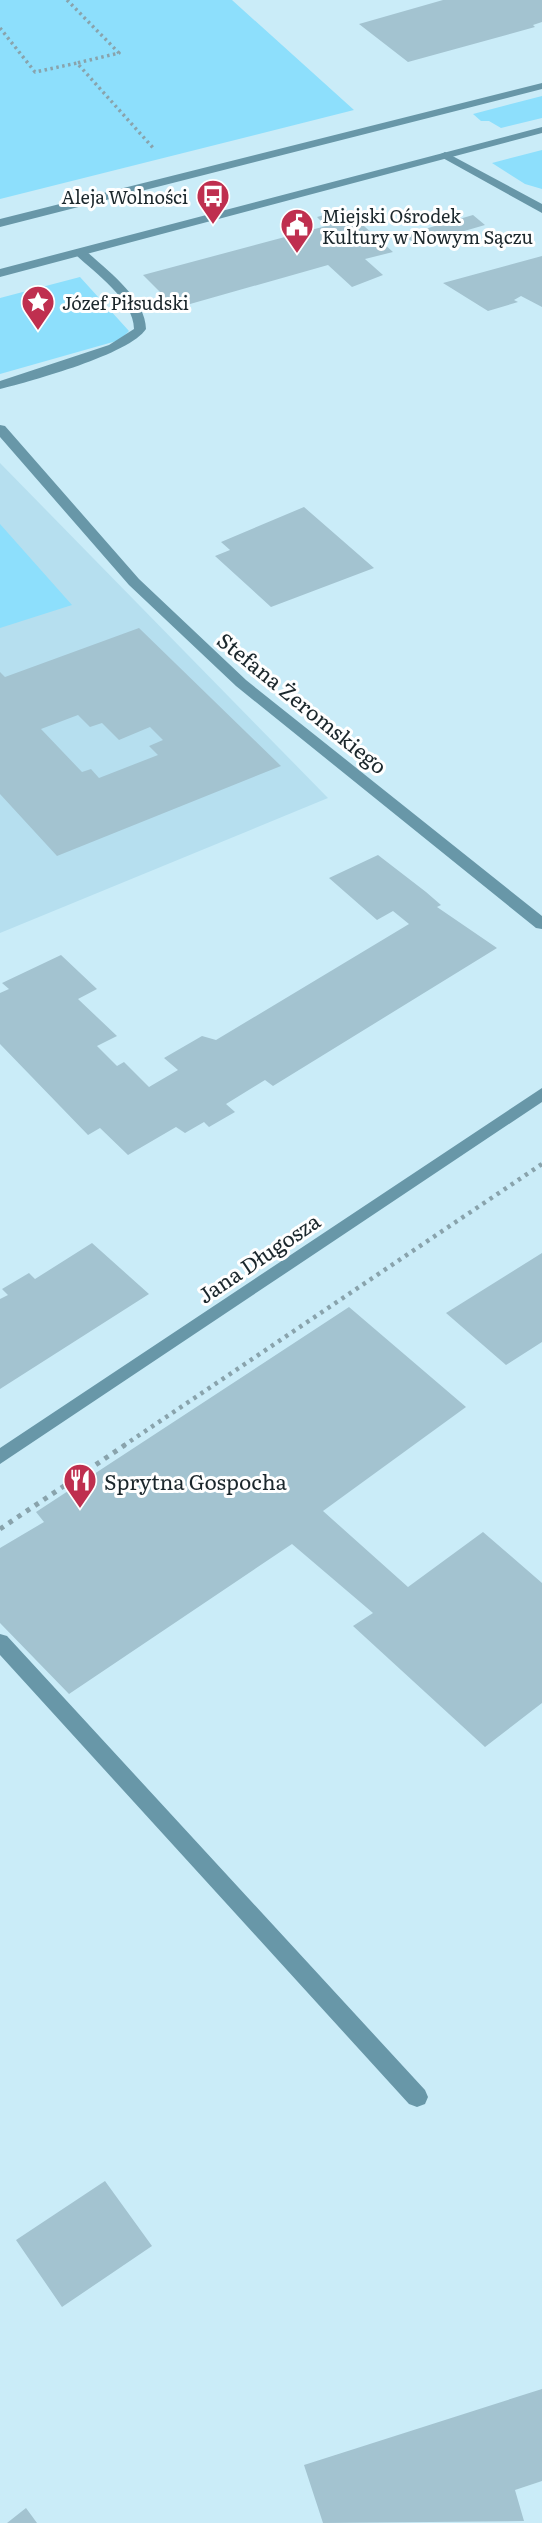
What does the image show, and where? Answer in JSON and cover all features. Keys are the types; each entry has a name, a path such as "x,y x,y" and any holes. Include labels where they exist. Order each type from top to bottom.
{"street":[{"path":"0,223 542,86"},
{"path":"0,273 542,130"},
{"path":"444,155 542,209"},
{"path":"0,385 113,348 130,340 140,330 141,319 133,305 80,252"},
{"name":"Stefana Żeromskiego","path":"0,429 134,582 241,683 542,924"},
{"name":"Jana Długosza","path":"0,1457 542,1094"},
{"path":"0,1642 417,2097"}],"path":[{"path":"0,28 35,72 119,53 67,0"},
{"path":"76,63 162,158"},
{"path":"0,1529 542,1164"}],"shaded area":[{"path":"0,0 232,0 354,110 0,199"},
{"path":"542,96 542,118 501,128 489,121 481,121 473,114"},
{"path":"542,150 542,189 525,184 492,163"},
{"path":"80,277 129,331 120,340 0,374 0,298"},
{"path":"0,463 328,798 0,933"},
{"path":"0,524 72,605 0,628"}],"building":[{"path":"443,0 542,0 542,22 533,25 535,27 408,62 359,24"},
{"name":"Miejski Ośrodek Kultury w Nowym Sączu","path":"345,209 393,252 365,259 383,275 352,287 328,265 176,308 143,275 326,226 317,217"},
{"path":"473,215 485,225 416,245 404,235"},
{"path":"542,256 542,307 521,296 514,300 518,302 488,311 443,283"},
{"path":"304,507 374,568 271,607 215,556 230,550 221,542"},
{"path":"139,628 281,766 57,856 0,794 0,672 5,677","holes":["78,715 90,727 102,723 119,740 150,727 163,740 149,746 158,755 99,778 91,769 82,772 41,729"]},
{"path":"378,855 441,905 437,907 497,948 273,1086 265,1080 226,1104 235,1112 209,1127 204,1122 185,1133 176,1127 128,1155 100,1128 88,1135 0,1044 0,993 9,989 2,983 61,955 97,989 78,999 117,1036 97,1046 117,1066 124,1062 149,1087 178,1070 164,1058 202,1036 216,1040 409,924 393,911 377,920 329,878"},
{"path":"92,1243 149,1294 0,1389 0,1299 8,1295 2,1289 29,1273 35,1279"},
{"path":"542,1253 542,1342 506,1365 446,1313"},
{"path":"349,1307 466,1407 323,1511 408,1587 483,1532 542,1583 542,1703 485,1747 353,1626 373,1613 292,1544 69,1694 0,1623 0,1548 44,1522 36,1512"},
{"path":"105,2181 152,2246 62,2307 16,2240"},
{"path":"542,2389 542,2481 515,2490 524,2521 323,2523 304,2465"},
{"path":"26,2508 37,2523 7,2523"}],"place":[{"name":"Aleja Wolności","path":"213,226"},
{"name":"Miejski Ośrodek Kultury w Nowym Sączu","path":"297,255"},
{"name":"Józef Piłsudski","path":"38,332"},
{"name":"Sprytna Gospocha","path":"80,1510"}]}
